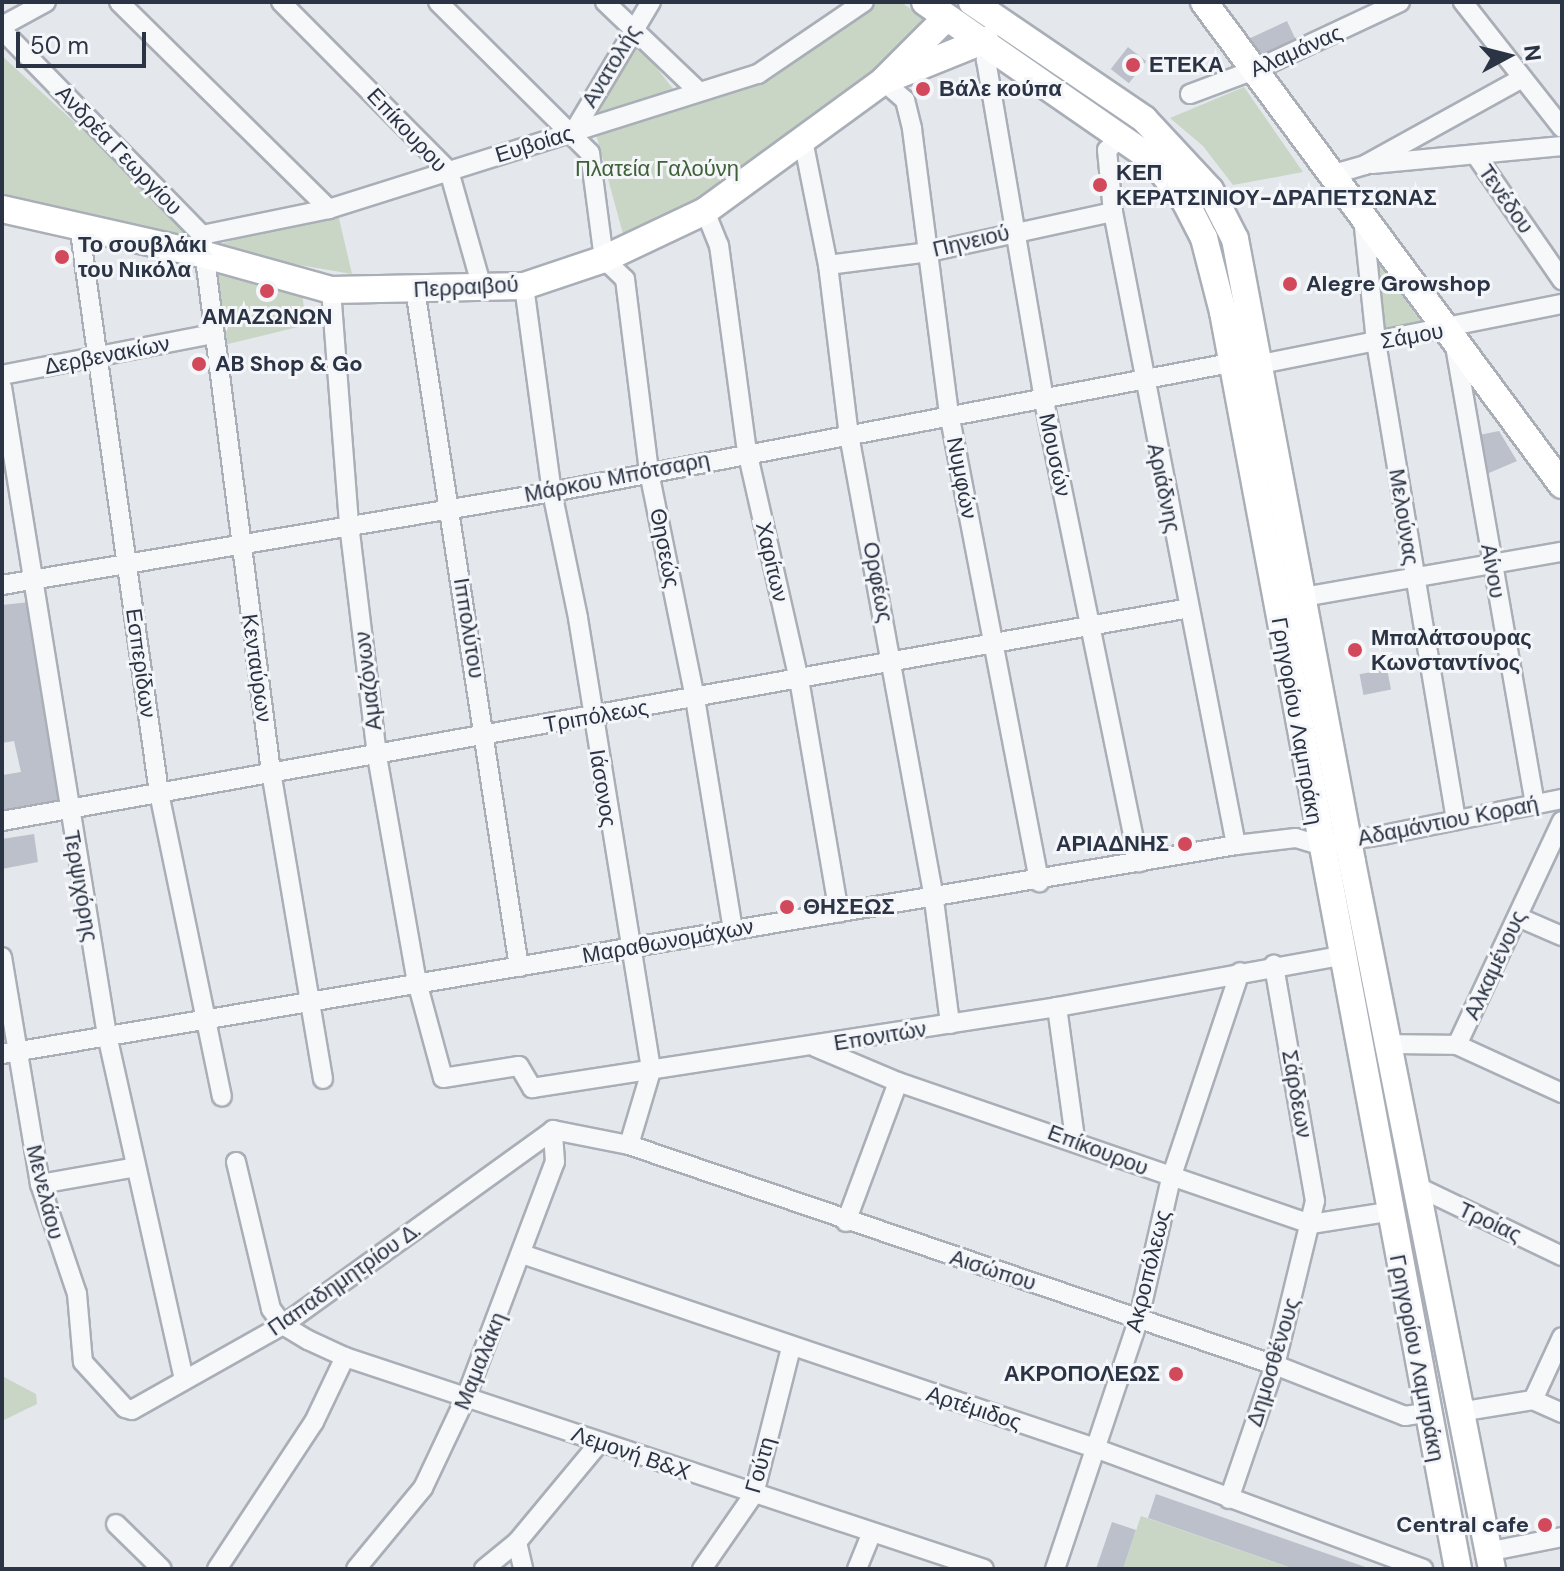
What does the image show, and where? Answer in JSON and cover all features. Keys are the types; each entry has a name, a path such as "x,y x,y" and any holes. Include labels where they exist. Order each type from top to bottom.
{"main road":[{"path":"1204,2 1257,69 1562,485"},
{"name":"Γρηγορίου Λαμπράκη","path":"986,6 1144,119 1210,190 1235,239 1303,597 1334,842 1340,956 1458,1569"},
{"name":"Γρηγορίου Λαμπράκη","path":"936,10 991,44 1123,136 1161,171 1204,238 1334,842 1387,1044 1418,1187 1490,1560"},
{"name":"Περραιβού","path":"2,209 79,225 202,244 331,290 524,286 604,259 705,211 883,81 936,10"},
{"name":"Περραιβού","path":"883,81 991,44"}],"street":[{"path":"2,28 46,2"},
{"path":"119,2 329,209"},
{"name":"Επίκουρου","path":"281,2 449,171 482,288"},
{"name":"Θησεώς","path":"438,2 574,131 590,153 604,259 625,279 649,472 695,698 733,929"},
{"path":"605,2 698,91"},
{"name":"Ανατολής","path":"574,131 632,29 651,2"},
{"name":"Ευβοίας","path":"202,244 329,209 773,67 864,2"},
{"path":"1355,2 1367,19"},
{"name":"Αλαμάνας","path":"1190,94 1257,69 1400,2"},
{"path":"1463,2 1562,128"},
{"name":"Ανδρέα Γεωργίου","path":"2,28 202,244"},
{"name":"Μουσών","path":"991,44 986,60 1044,401 1139,862"},
{"path":"1365,165 1521,79"},
{"name":"Νυμφών","path":"883,81 905,100 929,252 949,413 1039,882"},
{"name":"Αριάδνης","path":"1123,136 1107,150 1113,212 1142,381 1236,845"},
{"name":"Ορφέως","path":"803,140 828,265 849,435 894,663 934,900 950,1024"},
{"path":"1334,174 1365,165 1477,157 1562,146"},
{"name":"Τενέδου","path":"1477,157 1562,280"},
{"name":"Χαρίτων","path":"705,211 719,245 747,451 799,679 839,913"},
{"name":"Πηνειού","path":"828,265 929,252 1113,212"},
{"name":"Μελούνας","path":"1363,214 1376,342 1456,820"},
{"name":"Εσπερίδων","path":"79,225 159,793 222,1097"},
{"name":"Κενταύρων","path":"202,244 271,772 323,1079"},
{"name":"Ιάσονος","path":"524,286 552,492 651,1071 629,1145"},
{"name":"Ιππολύτου","path":"415,289 487,736 519,967"},
{"name":"Αμαζόνων","path":"331,290 349,524 377,756 417,982 438,1066"},
{"name":"Σάμου","path":"1261,364 1376,342 1451,334 1562,304"},
{"name":"Δερβενακίων","path":"2,375 97,359 212,334"},
{"name":"Αίνου","path":"1451,334 1535,804"},
{"name":"Μάρκου Μπότσαρη","path":"2,585 240,542 552,492 747,451 849,435 949,413 1044,401 1230,363"},
{"name":"Τερψιχόρης","path":"2,387 67,808 107,1035 184,1380"},
{"path":"1303,597 1562,552"},
{"name":"Τριπόλεως","path":"2,821 1189,608"},
{"name":"Αδαμάντιου Κοραή","path":"1334,842 1562,799"},
{"name":"Αλκαμένους","path":"1387,1044 1457,1045 1562,821"},
{"name":"Μαραθωνομάχων","path":"11,1052 733,929 934,900 1236,845 1296,838 1334,842"},
{"path":"1518,917 1562,936"},
{"name":"Επονιτών","path":"438,1066 443,1078 519,1066 532,1088 1057,1007 1274,965 1340,956"},
{"name":"Μενελάου","path":"2,957 11,1052 40,1184 77,1294 83,1362 125,1408"},
{"name":"Σάρδεων","path":"1274,965 1315,1201 1311,1224"},
{"name":"Ακροπόλεως","path":"1055,1569 1092,1447 1139,1318 1171,1178 1240,972"},
{"path":"1057,1007 1075,1139"},
{"path":"1457,1045 1562,1093"},
{"name":"Επίκουρου","path":"814,1046 898,1082 1075,1139 1171,1178 1311,1224 1388,1212"},
{"path":"846,1222 898,1082"},
{"name":"Αισώπου","path":"553,1130 629,1145 846,1222 1275,1365 1405,1416 1430,1412"},
{"name":"Μαμαλάκη","path":"356,1569 423,1488 466,1397 555,1162 553,1130"},
{"name":"Παπαδημητρίου Δ.","path":"125,1408 132,1410 283,1325 553,1130"},
{"path":"236,1162 271,1309 283,1325"},
{"path":"40,1184 136,1167"},
{"name":"Τροίας","path":"1418,1187 1562,1256"},
{"name":"Δημοσθένους","path":"1229,1499 1275,1365 1311,1224"},
{"name":"Αρτέμιδος","path":"522,1254 791,1348 1092,1447 1423,1569"},
{"name":"Λεμονή Β&Χ","path":"283,1325 345,1357 984,1569"},
{"path":"1533,1400 1562,1337"},
{"name":"Γούτη","path":"702,1569 754,1494 791,1348"},
{"path":"217,1569 314,1422 345,1357"},
{"path":"1459,1412 1533,1400 1562,1413"},
{"path":"484,1569 517,1542 600,1442"},
{"path":"116,1524 162,1569"},
{"path":"857,1569 871,1534"},
{"path":"1490,1560 1562,1537"},
{"path":"517,1542 523,1569"}],"green space":[{"name":"Πλατεία Γαλούνη","path":"877,2 901,2 932,24 838,102 627,249 596,134 772,79"},
{"path":"637,43 674,90 598,114"},
{"path":"2,56 192,230 181,238 2,194"},
{"path":"1244,87 1303,172 1233,185 1203,146 1170,118"},
{"path":"337,210 352,274 223,252 220,244"},
{"path":"1370,250 1422,323 1381,328"},
{"path":"211,272 302,292 306,325 224,345"},
{"path":"2,1376 36,1394 37,1404 2,1421"},
{"path":"1141,1516 1294,1569 1123,1569"}],"building":[{"path":"1287,21 1298,45 1260,62 1249,39"},
{"path":"1128,47 1146,61 1129,83 1111,69"},
{"path":"1499,431 1517,461 1482,476 1474,436"},
{"path":"30,602 60,800 2,811 3,775 21,772 14,741 2,743 2,605"},
{"path":"1387,669 1391,690 1364,695 1360,674"},
{"path":"34,834 38,862 2,869 2,839"},
{"path":"1156,1494 1371,1569 1294,1569 1148,1518"},
{"path":"1112,1522 1136,1530 1123,1569 1096,1569"}],"place":[{"name":"ΕΤΕΚΑ","path":"1133,65"},
{"name":"Βάλε κούπα","path":"923,89"},
{"name":"ΚΕΠ ΚΕΡΑΤΣΙΝΙΟΥ-ΔΡΑΠΕΤΣΩΝΑΣ","path":"1100,185"},
{"name":"Το σουβλάκι του Νικόλα","path":"62,257"},
{"name":"Alegre Growshop","path":"1290,284"},
{"name":"ΑΜΑΖΩΝΩΝ","path":"267,291"},
{"name":"AB Shop & Go","path":"199,364"},
{"name":"Μπαλάτσουρας Κωνσταντίνος","path":"1355,650"},
{"name":"ΑΡΙΑΔΝΗΣ","path":"1185,844"},
{"name":"ΘΗΣΕΩΣ","path":"787,907"},
{"name":"ΑΚΡΟΠΟΛΕΩΣ","path":"1176,1374"},
{"name":"Central cafe","path":"1545,1525"}]}
